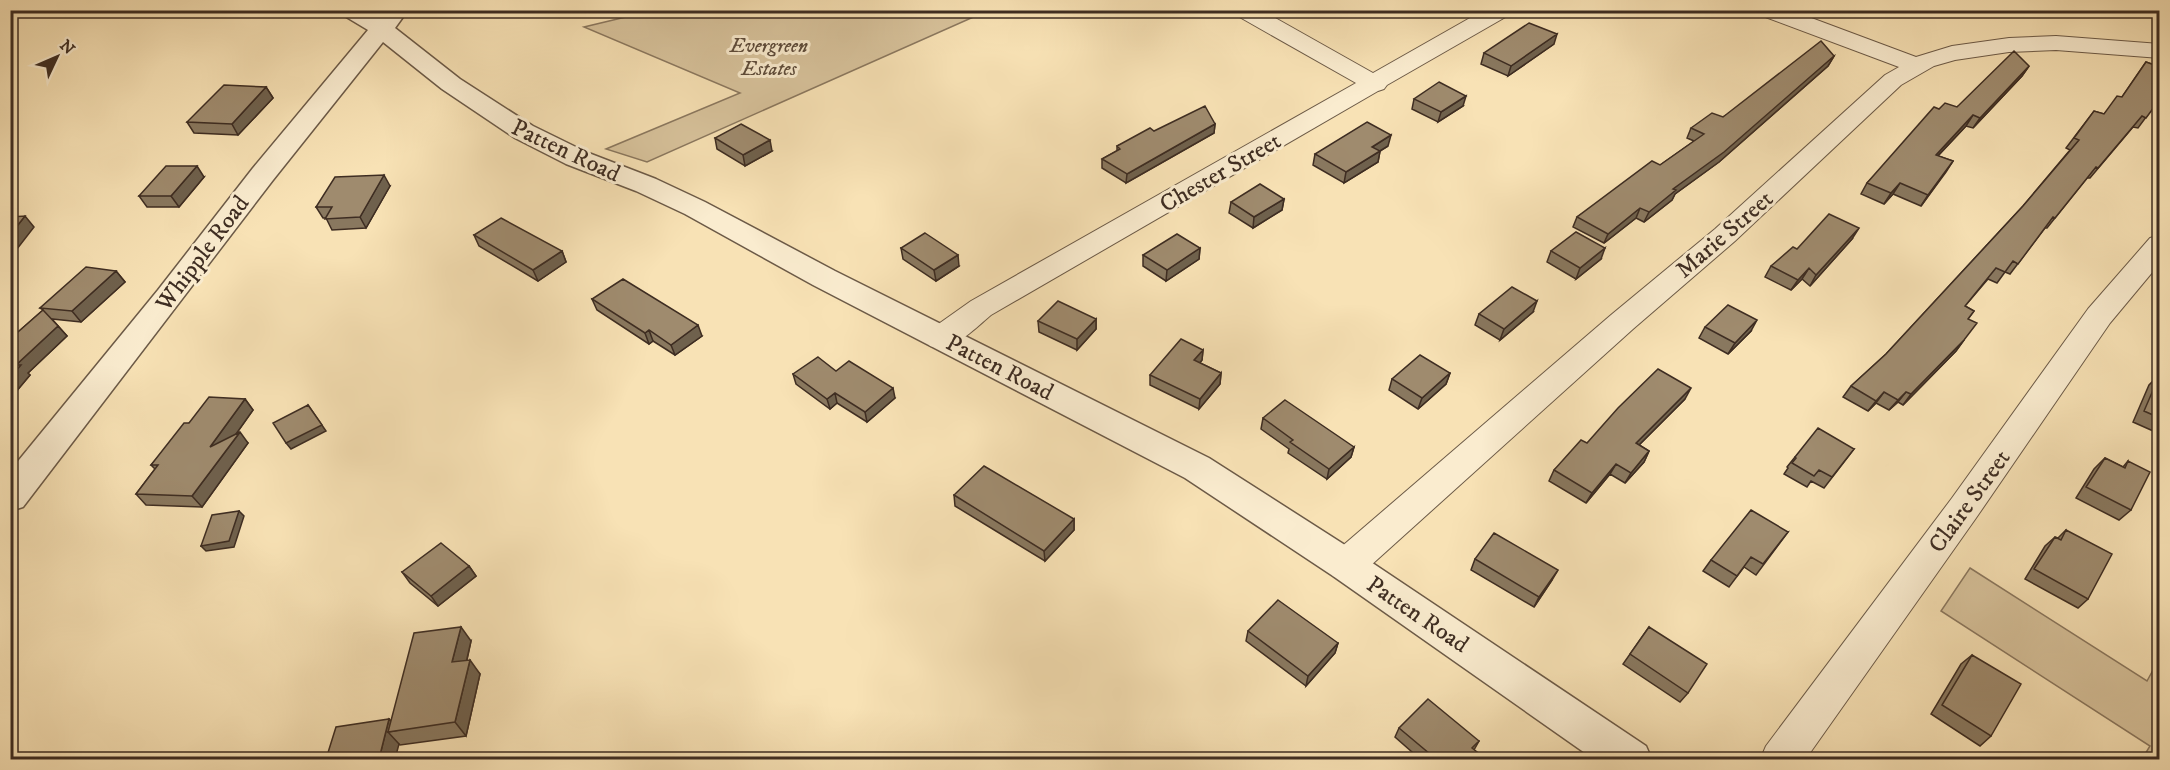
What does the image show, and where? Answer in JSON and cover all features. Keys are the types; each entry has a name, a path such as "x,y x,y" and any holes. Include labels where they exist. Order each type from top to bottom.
{"street":[{"name":"Patten Road","path":"351,10 389,20 451,84 524,132 576,158 646,185 695,208 941,338 1197,468 1346,565 1631,759"},
{"path":"1244,10 1376,84"},
{"name":"Chester Street","path":"941,338 981,308 1376,84 1501,10"},
{"path":"1768,10 1918,66"},
{"name":"Whipple Road","path":"10,498 170,297 263,174 389,20"},
{"name":"Marie Street","path":"1346,565 1622,322 1725,235 1893,80 1918,66 1952,53 2009,45 2056,43 2160,51"},
{"name":"Claire Street","path":"1780,759 1964,508 2099,316 2160,244"}],"green space":[{"name":"Evergreen Estates","path":"655,10 987,11 647,162 606,149 740,93 584,27"},
{"path":"1970,568 2147,681 2159,659 2159,759 2142,759 2150,746 1941,611"}],"building":[{"path":"1529,23 1557,34 1511,66 1484,53"},
{"path":"1821,41 1834,56 1724,152 1673,189 1676,190 1649,212 1640,208 1608,234 1577,217 1652,161 1660,165 1704,134 1691,128 1712,113 1723,117"},
{"path":"2014,51 2029,66 1980,118 1973,115 1936,155 1953,161 1928,195 1900,183 1891,193 1867,183 1934,107 1939,109 1945,103 1957,107"},
{"path":"2146,62 2160,67 2160,99 2146,118 2142,116 2098,168 2096,167 2055,218 2053,217 2018,264 2013,261 2005,272 1996,268 1965,306 1974,311 1968,319 1977,323 1964,340 1911,394 1906,392 1898,400 1884,392 1876,401 1851,386 1886,354 2023,206 2079,140 2074,138 2094,111 2104,114 2117,96 2122,97"},
{"path":"1439,82 1466,96 1441,112 1414,99"},
{"path":"224,85 266,87 232,124 187,122"},
{"path":"1205,106 1215,124 1127,174 1102,159 1120,149 1117,146 1150,128 1154,131"},
{"path":"1367,122 1391,135 1372,147 1380,151 1346,172 1315,154"},
{"path":"741,124 770,140 743,155 715,138"},
{"path":"166,166 197,166 171,196 139,196"},
{"path":"384,175 360,217 325,219 332,207 316,207 335,177"},
{"path":"1260,184 1284,199 1254,217 1231,202"},
{"path":"1829,214 1859,228 1816,275 1809,268 1798,280 1771,266 1793,247 1797,249"},
{"path":"25,216 10,235 10,217"},
{"path":"501,218 562,251 533,270 474,235"},
{"path":"1576,232 1605,248 1580,268 1551,251"},
{"path":"925,233 958,255 934,270 901,248"},
{"path":"1177,234 1200,248 1167,270 1143,255"},
{"path":"86,267 116,271 72,311 40,308"},
{"path":"623,279 698,325 671,345 649,330 645,333 592,299"},
{"path":"1512,287 1537,301 1504,329 1479,314"},
{"path":"1058,301 1096,319 1077,339 1038,321"},
{"path":"1728,305 1757,320 1735,343 1705,327"},
{"path":"43,310 58,326 16,365 21,365 10,378 10,339"},
{"path":"1181,339 1203,350 1194,360 1221,373 1200,399 1150,375"},
{"path":"1420,355 1450,373 1422,398 1392,379"},
{"path":"818,357 836,371 849,361 893,388 865,412 835,393 827,399 793,374"},
{"path":"1658,369 1691,388 1636,443 1649,451 1631,473 1616,464 1592,493 1554,470 1581,440 1587,443 1618,408"},
{"path":"2160,374 2160,418 2144,411"},
{"path":"209,397 245,399 210,447 240,432 192,496 136,494 158,465 151,465 184,423 189,423"},
{"path":"1285,400 1354,447 1329,469 1290,442 1293,440 1263,418"},
{"path":"308,405 322,425 286,443 273,423"},
{"path":"1818,428 1854,449 1832,477 1819,470 1814,476 1792,463"},
{"path":"2105,458 2125,468 2128,461 2150,472 2131,510 2086,487"},
{"path":"984,466 1074,519 1044,551 954,495"},
{"path":"1751,510 1788,532 1763,564 1751,557 1737,576 1711,560"},
{"path":"239,511 229,541 201,546 212,515"},
{"path":"2066,530 2112,554 2088,599 2034,569 2055,537 2061,540"},
{"path":"1494,533 1558,570 1539,597 1475,559"},
{"path":"441,543 469,566 431,596 402,572"},
{"path":"1278,600 1338,643 1308,676 1248,631"},
{"path":"461,627 452,662 470,660 455,722 388,732 414,633"},
{"path":"1649,627 1707,664 1688,693 1630,654"},
{"path":"1972,655 2021,684 1991,736 1942,705"},
{"path":"1428,699 1479,741 1472,748 1486,759 1436,759 1399,728"},
{"path":"389,719 379,759 326,759 336,727"}]}
